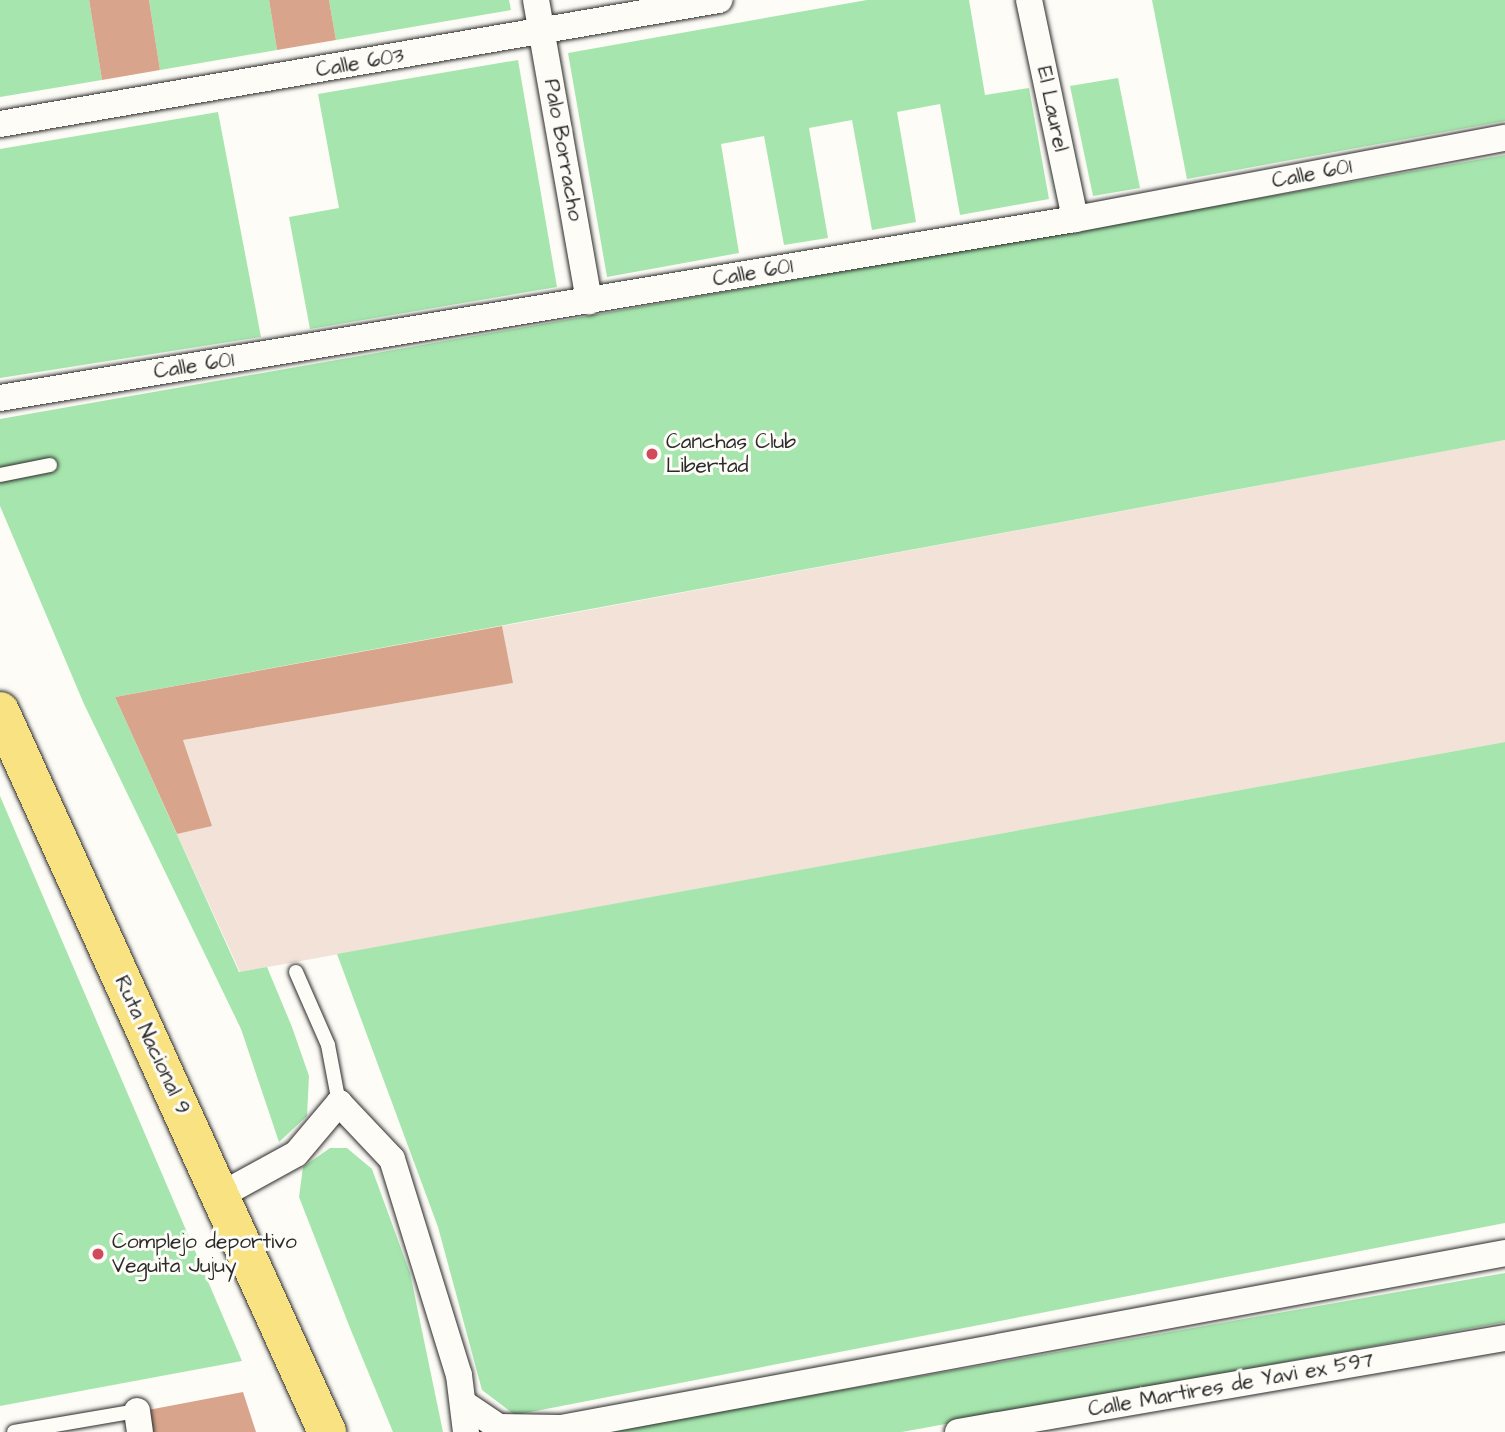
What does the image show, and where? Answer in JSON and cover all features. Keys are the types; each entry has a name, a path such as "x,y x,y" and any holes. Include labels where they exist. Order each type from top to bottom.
{"main road":[{"name":"Ruta Nacional 9","path":"0,710 307,1378 327,1432"},
{"name":"Ruta Nacional 9","path":"307,1378 340,1432"}],"street":[{"name":"Palo Borracho","path":"536,0 589,301"},
{"name":"Calle 603","path":"0,124 719,0"},
{"name":"El Laurel","path":"1029,0 1075,219"},
{"name":"Calle 601","path":"0,398 1075,219 1505,138"},
{"path":"221,1195 296,1154 340,1103 392,1159 421,1236 466,1405 466,1432"},
{"path":"466,1405 499,1427 561,1428 1505,1253"},
{"name":"Calle Martires de Yavi ex 597","path":"958,1432 1505,1338"}],"lane":[{"path":"0,475 50,464"},
{"path":"296,972 328,1045 340,1103"},
{"path":"14,1432 138,1421"}],"shaded area":[{"path":"1505,440 1505,742 240,972 177,834 211,826 183,740 512,683 502,626"}],"green space":[{"path":"0,0 89,0 102,80 0,97"},
{"path":"149,0 269,0 277,50 160,70"},
{"path":"329,0 509,0 511,10 336,40"},
{"path":"867,0 969,0 985,95 1029,88 1049,199 960,215 940,104 897,112 916,222 872,230 852,120 809,128 828,238 784,245 764,136 721,144 739,253 607,277 568,53"},
{"path":"1152,0 1505,0 1505,121 1187,179"},
{"path":"518,60 557,287 310,329 289,217 339,208 318,94"},
{"path":"1118,78 1140,188 1093,196 1070,86"},
{"path":"218,112 261,337 0,378 0,149"},
{"path":"1505,155 1505,440 115,697 239,972 267,967 292,1027 309,1076 307,1116 279,1142 241,1029 84,704 0,506 0,419"},
{"path":"1505,742 1505,1223 515,1415 482,1390 438,1227 337,954"},
{"name":"Complejo deportivo Veguita Jujuy","path":"0,796 139,1120 242,1361 0,1406"},
{"path":"330,1148 347,1148 372,1169 410,1273 443,1432 393,1432 350,1328 299,1197 303,1167"},
{"path":"1505,1273 1505,1322 902,1432 604,1432"}],"building":[{"path":"89,0 149,0 160,70 102,80"},
{"path":"269,0 329,0 336,40 277,50"},
{"path":"502,626 513,683 183,740 212,826 177,834 115,697"},
{"path":"243,1392 256,1432 151,1432 148,1410"}],"place":[{"name":"Canchas Club Libertad","path":"652,454"},
{"name":"Complejo deportivo Veguita Jujuy","path":"98,1254"}]}
